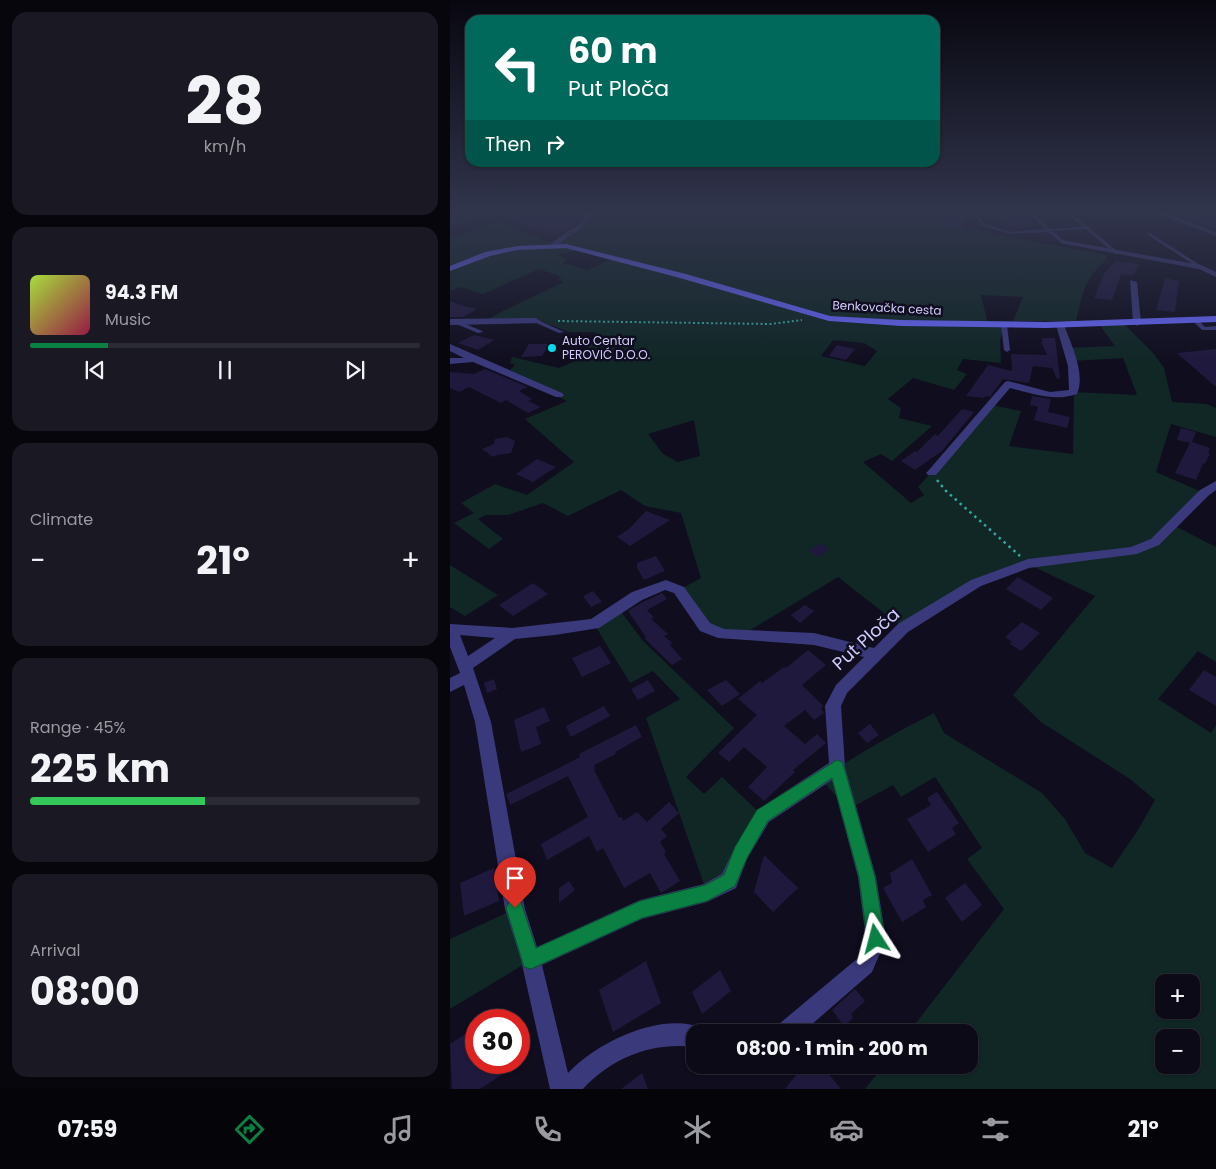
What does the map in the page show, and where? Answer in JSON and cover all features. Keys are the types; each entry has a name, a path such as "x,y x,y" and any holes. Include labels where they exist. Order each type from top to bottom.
{"main road":[{"name":"Benkovačka cesta","path":"450,269 468,262"},
{"name":"Benkovačka cesta","path":"629,262 829,318 901,323 1004,325 1137,323 1216,319"}],"street":[{"path":"1170,262 1201,267 1216,275"},
{"path":"1133,282 1137,323"},
{"path":"453,322 536,322"},
{"path":"932,473 1008,384 1056,396 1074,392 1076,378 1060,325"},
{"path":"450,347 475,360 559,395"},
{"path":"450,361 475,360"},
{"name":"Put Ploča","path":"796,1024 865,965 876,939 867,877 837,767 833,706 840,689 903,628 976,583 1028,564 1133,551 1155,542 1204,492 1216,486"},
{"path":"561,1089 531,960 515,908 483,722 450,629 512,634 594,624 637,596 666,585 679,590 705,627 723,634 814,639 876,654"},
{"path":"450,686 512,634"},
{"path":"531,960 640,910 707,893 730,880 741,853 763,816 837,767"},
{"path":"568,1089 596,1063 637,1040 686,1035"}],"lane":[{"path":"1193,262 1201,267"},
{"path":"1195,320 1204,329 1216,328"},
{"path":"453,322 480,332"},
{"path":"536,322 561,332"},
{"path":"1004,325 1007,350"}],"path":[{"path":"536,322 771,324 800,321 818,315"},
{"path":"932,473 946,491 1028,564"}],"green space":[{"path":"450,262 565,262 563,263 587,270 605,262 1104,262 1088,281 1080,302 1076,321 1013,321 1023,297 981,295 988,325 1004,325 1000,340 1001,363 963,359 957,370 967,374 954,390 913,378 888,399 901,408 899,418 932,426 892,461 881,454 863,462 911,503 924,495 918,487 992,405 1021,411 1009,446 1073,454 1074,392 1137,395 1123,358 1072,361 1068,348 1115,346 1099,324 1123,323 1154,354 1164,368 1172,402 1207,404 1216,408 1216,437 1171,424 1156,472 1204,493 1173,525 1216,547 1216,662 1198,651 1158,699 1211,733 1216,725 1216,1089 865,1089 877,1074 978,1074 978,1024 915,1024 1004,909 967,859 982,848 935,777 901,797 893,785 849,809 824,783 768,819 707,893 646,718 680,699 653,671 630,683 594,624 619,609 643,641 734,728 686,777 704,794 722,777 763,816 868,749 934,713 944,733 1042,793 1065,819 1085,853 1112,868 1138,830 1155,800 1130,779 1041,722 1013,695 1095,596 1028,564 976,583 903,628 838,577 742,635 705,627 679,590 701,578 681,513 645,506 621,490 568,516 543,503 508,515 486,515 478,519 503,539 489,549 454,523 474,513 461,503 495,484 527,495 574,462 525,419 567,401 508,372 515,365 510,363 512,357 559,368 577,360 596,332 569,332 536,319 489,319 564,282 558,279 562,277 539,269 483,294 461,287 450,291","holes":["833,340 864,343 877,351 865,366 821,356","694,420 700,456 678,462 663,454 648,434"]},
{"path":"450,565 498,595 465,616 450,607"},
{"path":"515,909 531,960 450,1009 450,939"}],"building":[{"path":"1114,262 1139,264 1134,276 1121,274 1112,300 1094,298 1104,274"},
{"path":"1165,278 1179,281 1175,312 1156,310"},
{"path":"450,301 477,309 463,317 450,317"},
{"path":"474,335 494,340 478,350 458,343"},
{"path":"1042,338 1055,338 1060,378 1057,379 1052,368 1033,366 1029,383 1003,379 990,397 966,396 988,365 1012,371 1011,354 1047,355 1041,342 1043,342"},
{"path":"529,344 549,344 542,356 521,357"},
{"path":"837,345 855,349 846,360 829,356"},
{"path":"1216,349 1216,387 1177,353"},
{"path":"485,369 528,387 519,391 532,399 528,401 541,407 528,413 506,400 501,403 469,387 459,392 450,388 450,372 474,374"},
{"path":"1032,396 1051,399 1048,412 1070,417 1067,428 1034,420 1038,407 1030,405"},
{"path":"962,409 974,412 942,451 915,470 901,461 915,451 917,452 935,434 938,436"},
{"path":"1181,428 1196,432 1192,442 1210,448 1208,453 1210,453 1205,464 1203,463 1196,480 1175,473 1190,443 1177,440"},
{"path":"507,437 515,441 511,453 493,457 482,449 494,444 495,439"},
{"path":"537,459 556,467 533,482 516,474"},
{"path":"646,511 670,520 630,546 617,537 629,529"},
{"path":"821,543 830,550 817,557 808,550"},
{"path":"656,556 665,571 644,580 637,568 637,563"},
{"path":"1018,577 1053,598 1041,610 1006,589"},
{"path":"533,583 548,594 513,616 499,605"},
{"path":"593,591 602,602 591,607 583,596"},
{"path":"662,593 667,599 647,610 654,618 651,619 668,634 664,636 672,643 670,645 682,659 672,665 644,638 646,637 628,611"},
{"path":"805,605 814,611 800,623 791,615"},
{"path":"1022,622 1040,633 1021,651 1010,644 1012,642 1005,637"},
{"path":"600,646 611,663 582,677 572,658"},
{"path":"808,650 826,665 802,685 823,706 821,708 824,713 814,720 805,710 784,726 805,744 817,734 826,743 793,770 795,772 764,801 748,787 767,767 744,747 729,762 718,753 757,715 738,699 760,681 762,683 784,667 786,668"},
{"path":"1204,670 1216,677 1216,706 1189,690"},
{"path":"494,679 497,689 487,693 484,683"},
{"path":"648,680 655,691 638,700 631,689"},
{"path":"726,680 740,694 722,706 707,690"},
{"path":"604,706 610,716 571,737 566,726"},
{"path":"544,707 550,721 536,727 541,744 521,752 514,720"},
{"path":"870,724 879,735 867,743 858,733"},
{"path":"636,725 642,737 615,752 616,754 594,765 594,770 619,818 622,817 623,821 637,812 647,822 669,802 679,813 661,829 667,836 660,842 666,852 664,854 680,881 661,893 650,873 624,888 603,848 597,852 589,836 547,860 541,844 588,817 568,776 510,805 506,794 580,757 579,754"},
{"path":"937,792 959,823 952,828 956,834 928,852 907,819 931,805 927,798"},
{"path":"764,855 798,888 773,912 754,892"},
{"path":"912,859 932,895 923,900 926,907 902,922 883,888 892,883 890,873"},
{"path":"494,868 499,901 464,916 460,883"},
{"path":"569,881 575,890 559,903 559,888"},
{"path":"965,883 982,905 962,922 945,898"},
{"path":"646,961 661,1003 613,1032 599,990"},
{"path":"720,970 731,991 702,1014 692,992"},
{"path":"855,989 865,1001 851,1014 853,1018 846,1024 842,1024 832,1010"},
{"path":"465,1034 465,1074 503,1074 480,1089 452,1089 450,1044"},
{"path":"642,1073 648,1089 621,1089"},
{"path":"797,1074 828,1074 841,1089 785,1089"}],"place":[{"name":"Auto Centar PEROVIĆ D.O.O.","path":"552,348"}],"route":[{"path":"515,908 531,960 640,910 707,893 730,880 741,853 763,816 837,767 867,877 876,939"}]}
